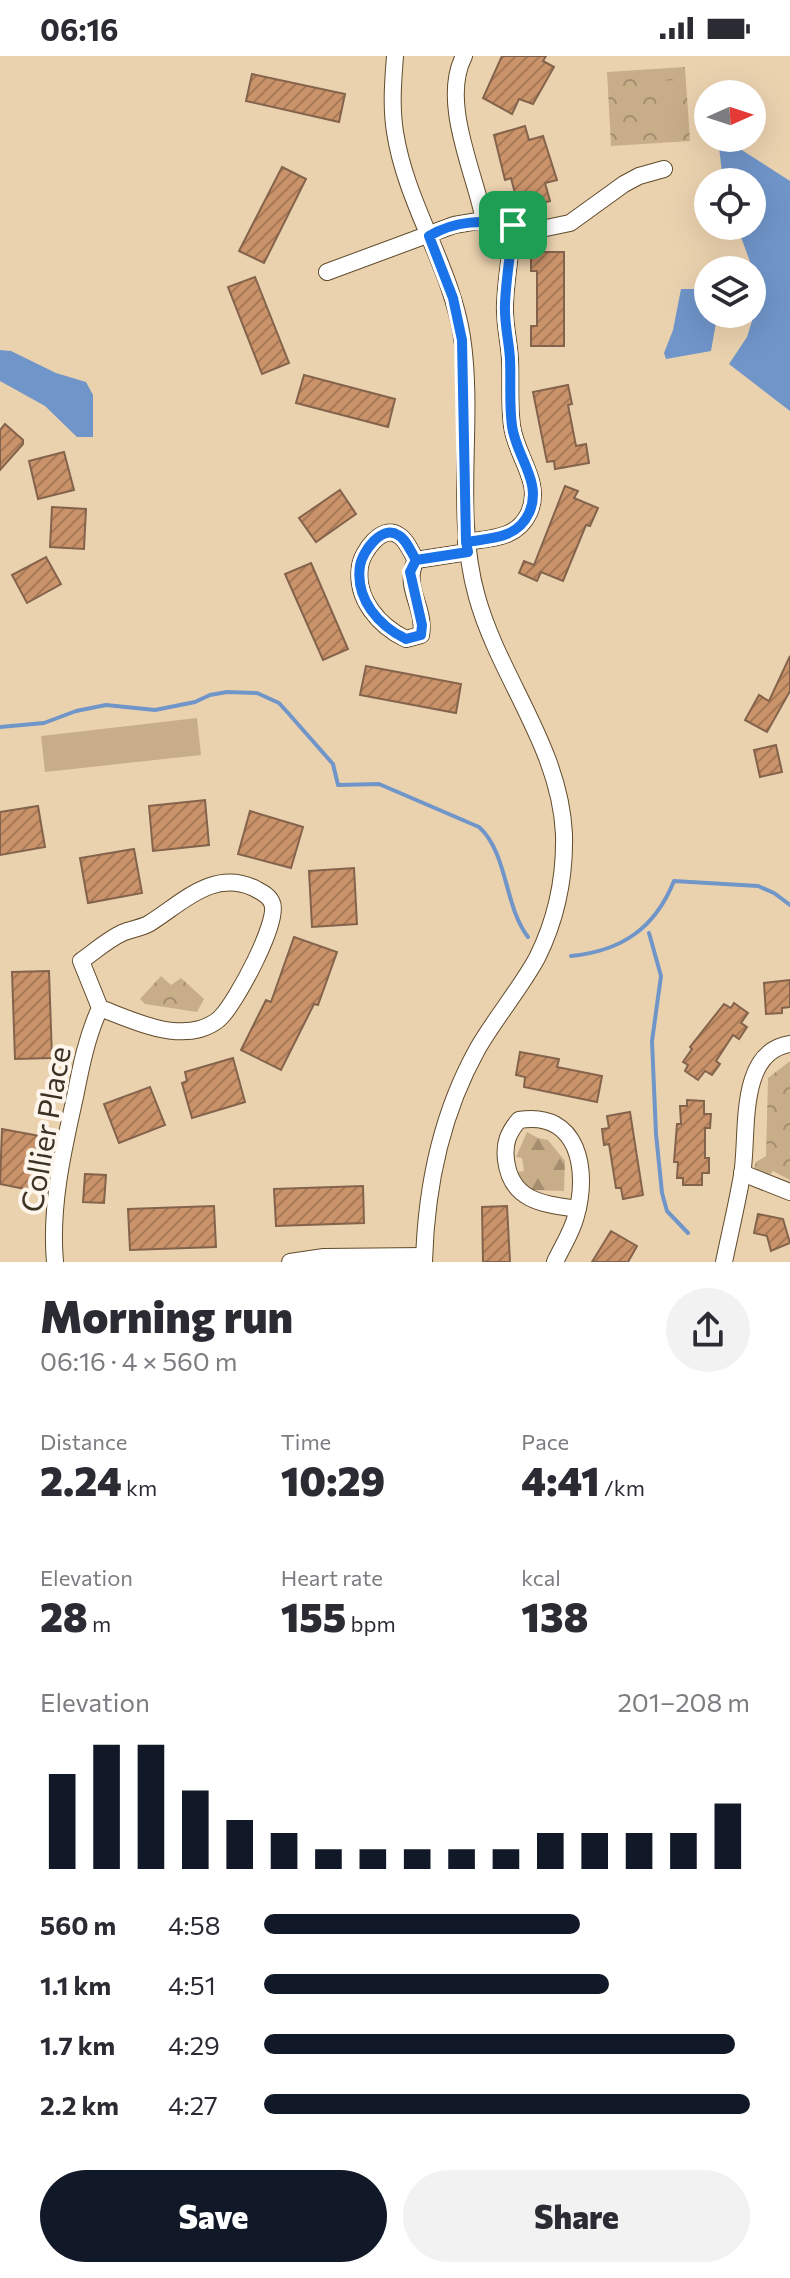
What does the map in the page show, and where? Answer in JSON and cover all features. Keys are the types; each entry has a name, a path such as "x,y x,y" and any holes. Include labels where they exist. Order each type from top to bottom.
{"street":[{"path":"290,1262 324,1257 424,1259 428,1202 438,1148 455,1097 478,1049 537,958 555,912 564,855 561,806 552,770 487,629 474,587 467,547 462,340 453,298 408,180 395,132 395,56"},
{"path":"464,56 458,75 457,104 463,145 484,220"},
{"path":"327,272 429,236 443,227 484,220 546,228 570,223 624,184 664,169"},
{"path":"416,560 400,535 393,532 370,544 360,566 363,597 370,610 389,631 406,639 421,635 422,625 410,572 416,560 509,535 524,522 534,499 535,491 519,455 512,427 505,305 513,225"},
{"path":"235,882 251,887 268,896 274,905 274,916 263,943 242,985 220,1019 202,1029 174,1031 100,1008 81,961 120,934 148,925 178,902 214,884 235,882"},
{"name":"Collier Place","path":"55,1262 55,1210 61,1158 89,1032 100,1008"},
{"path":"724,1262 742,1173 749,1086 763,1059 790,1044"},
{"path":"555,1262 576,1219 582,1191 576,1143 562,1128 545,1119 519,1120 508,1133 504,1148 508,1174 515,1189 529,1199 578,1209"},
{"path":"742,1173 790,1192"}],"green space":[{"path":"685,67 690,141 611,146 607,72"},
{"path":"679,80 682,130 658,131 655,81"},
{"path":"197,718 201,755 45,772 41,736"},
{"path":"161,976 171,985 181,978 204,999 197,1012 145,1004 140,999"},
{"path":"790,1061 790,1180 773,1171 769,1176 754,1168 756,1162 766,1156 768,1078"},
{"path":"527,1132 548,1140 565,1161 564,1191 531,1190 524,1183 518,1184 517,1172 524,1171 522,1158 516,1157"}],"water":[{"path":"720,152 745,152 790,181 790,411 729,364 750,328 766,328 766,256 748,256 742,240 766,240 766,168 721,168"},
{"path":"681,289 694,289 694,328 715,328 711,351 666,359 664,353 673,330"},
{"path":"0,350 11,351 56,373 86,382 93,395 93,437 77,437 45,406 0,381"}],"building":[{"path":"502,56 546,56 543,61 554,67 533,104 519,99 512,114 483,98"},
{"path":"252,74 345,94 339,122 246,101"},
{"path":"525,126 529,140 543,136 557,180 545,183 550,201 519,209 511,178 505,180 494,135"},
{"path":"282,167 306,179 264,263 239,251"},
{"path":"531,252 564,252 564,346 531,346 531,326 537,326 537,271 531,271"},
{"path":"255,277 289,363 262,374 228,287"},
{"path":"304,375 395,399 388,427 296,403"},
{"path":"568,385 572,404 568,405 576,446 586,444 589,463 555,469 554,461 547,462 533,392"},
{"path":"5,424 23,440 23,444 0,470 0,430"},
{"path":"64,452 74,490 38,499 29,461"},
{"path":"565,486 578,491 574,498 598,508 590,526 586,525 563,581 541,572 537,581 519,573 524,561 534,565"},
{"path":"340,490 356,514 316,542 299,518"},
{"path":"52,507 86,509 84,549 50,547"},
{"path":"46,557 61,584 27,603 12,575"},
{"path":"311,563 348,649 323,660 285,574"},
{"path":"790,656 790,691 767,732 745,720 759,695 769,701"},
{"path":"366,666 461,684 456,713 360,695"},
{"path":"776,745 782,772 760,777 754,750"},
{"path":"205,800 209,845 153,851 149,806"},
{"path":"38,806 45,847 0,855 0,812"},
{"path":"250,811 303,827 291,868 238,854"},
{"path":"134,849 142,893 88,903 80,858"},
{"path":"354,868 357,924 312,927 309,871"},
{"path":"294,937 337,952 318,1005 314,1004 281,1070 241,1050 266,1000 271,1002"},
{"path":"49,971 52,1058 15,1059 12,972"},
{"path":"790,980 790,1007 782,1008 782,1013 766,1014 764,983"},
{"path":"734,1003 748,1013 741,1023 747,1027 739,1039 733,1035 716,1061 720,1064 712,1075 705,1071 698,1080 685,1071 688,1065 683,1062 692,1049 690,1047 724,1004 731,1008"},
{"path":"520,1052 559,1059 557,1067 602,1076 597,1102 524,1087 525,1077 516,1075"},
{"path":"233,1058 245,1102 192,1118 182,1083 187,1081 185,1072"},
{"path":"150,1087 165,1125 119,1143 104,1104"},
{"path":"687,1100 704,1101 704,1114 711,1114 710,1128 705,1128 705,1158 709,1158 709,1173 702,1173 702,1185 683,1185 683,1178 677,1178 678,1162 674,1162 677,1124 681,1124 680,1106 687,1106"},
{"path":"630,1112 643,1195 623,1199 621,1188 616,1188 609,1144 604,1145 602,1129 609,1128 607,1116"},
{"path":"2,1129 40,1136 30,1190 0,1184"},
{"path":"85,1174 106,1175 104,1203 83,1202"},
{"path":"363,1186 364,1223 276,1226 274,1189"},
{"path":"214,1206 216,1247 130,1250 128,1209"},
{"path":"507,1206 510,1262 483,1262 482,1207"},
{"path":"758,1214 783,1219 790,1243 771,1251 767,1236 754,1233"},
{"path":"611,1231 637,1246 628,1262 592,1262"}],"waterway":[{"path":"0,727 44,723 76,711 106,705 155,710 227,692 257,693 279,703 289,714 333,764 338,785 379,784 479,827 496,851 514,910 528,937"},
{"path":"571,956 606,949 634,934 657,912 674,881 758,886 790,905"},
{"path":"649,933 661,976 652,1041 662,1193 667,1211 688,1233"}],"route":[{"path":"513,225 484,220 467,222 443,227 429,236 453,298 462,340 465,365 466,542 468,552 416,560 400,535 393,532 370,544 360,566 363,597 389,631 406,639 421,635 422,625 410,572 416,560 468,552 466,542 509,535 524,522 534,499 535,491 519,455 512,427 505,305 513,225"}]}
